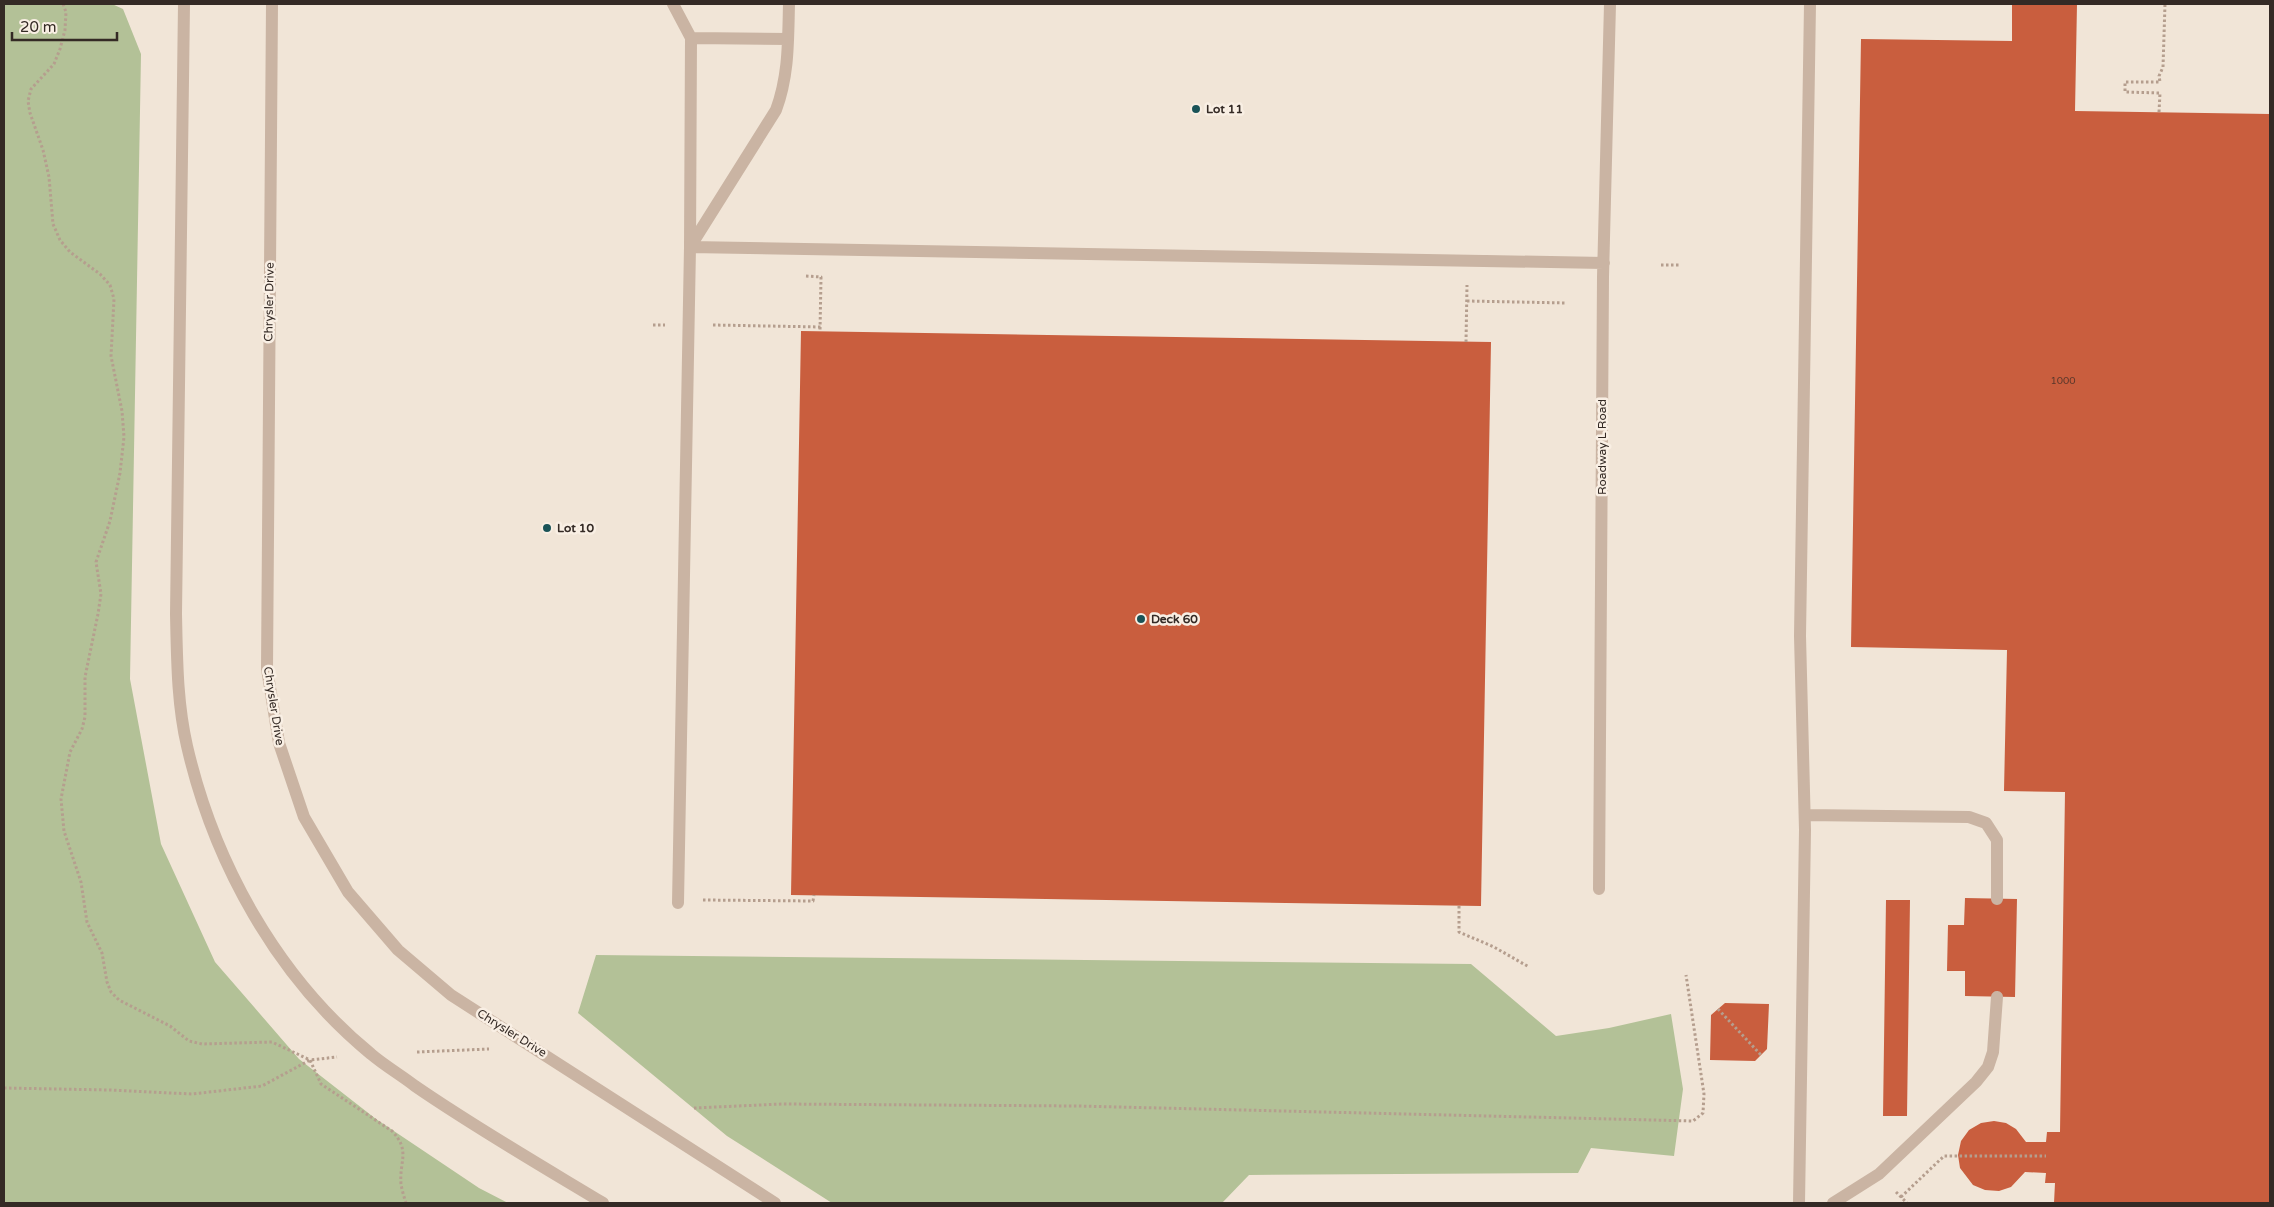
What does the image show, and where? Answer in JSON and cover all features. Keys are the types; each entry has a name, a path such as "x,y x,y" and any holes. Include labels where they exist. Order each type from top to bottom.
{"street":[{"path":"184,4 176,614 177,680 187,745 208,820 237,887 275,949 318,1003 370,1054 438,1102 603,1203"},
{"name":"Chrysler Drive","path":"272,4 267,669 279,743 304,817 348,892 398,950 451,994 774,1203"},
{"path":"673,4 691,38 690,247 678,903"},
{"path":"690,247 776,110 786,74 789,4"},
{"name":"Roadway L Road","path":"1599,890 1604,263 1610,4"},
{"path":"1799,1203 1805,815 1800,636 1810,4"},
{"path":"691,38 788,40"},
{"path":"690,247 1604,263"},
{"path":"1805,815 1969,816 1986,824 1996,840 1997,899"},
{"path":"1833,1203 1878,1174 1976,1082 1988,1067 1993,1052 1996,997"}],"path":[{"path":"63,4 66,12 65,30 60,49 54,64 31,89 28,101 30,113 43,150 49,177 53,224 60,240 70,252 100,274 110,285 114,299 111,356 121,404 124,437 120,473 110,521 96,562 101,594 85,677 85,716 82,729 70,752 64,774 61,815 64,831 81,882 87,922 102,953 109,987 118,1000 170,1026 189,1041 202,1044 272,1042 310,1060 321,1084 392,1131 401,1140 404,1153 401,1183 406,1203"},
{"path":"2159,112 2160,93 2125,92 2124,82 2160,82 2159,76 2163,67 2165,4"},
{"path":"1661,265 1681,265"},
{"path":"710,325 820,329 821,277 803,276"},
{"path":"1466,342 1467,283"},
{"path":"1467,302 1566,303"},
{"path":"653,325 667,325"},
{"path":"700,900 813,901 814,895"},
{"path":"1459,906 1459,932 1494,947 1529,967"},
{"path":"694,1108 782,1104 1067,1106 1693,1121 1704,1113 1704,1094 1686,975"},
{"path":"1718,1009 1761,1055"},
{"path":"417,1052 494,1048"},
{"path":"4,1088 192,1094 262,1086 310,1060 338,1057"},
{"path":"1901,1197 1944,1156 2046,1156"},
{"path":"1895,1191 1907,1203"}],"green space":[{"path":"4,4 112,4 123,9 141,54 130,679 161,844 215,962 299,1059 376,1119 479,1188 508,1203 4,1203"},
{"path":"596,955 1471,964 1556,1036 1609,1028 1671,1014 1683,1089 1674,1156 1591,1148 1578,1173 1249,1175 1222,1203 832,1203 727,1136 578,1013"}],"building":[{"path":"2012,4 2077,4 2075,111 2270,114 2270,1203 2054,1203 2055,1183 2045,1183 2046,1173 2025,1172 2011,1187 1999,1191 1985,1190 1973,1185 1960,1168 1958,1155 1961,1141 1969,1130 1981,1123 1994,1121 2006,1123 2016,1129 2026,1142 2046,1142 2047,1132 2060,1132 2065,792 2004,791 2007,650 1851,647 1861,39 2012,41"},
{"name":"Deck 60","path":"801,331 1491,342 1481,906 791,895"},
{"path":"1965,898 2017,899 2015,997 1965,996 1965,971 1947,971 1948,925 1964,925"},
{"path":"1886,900 1910,900 1907,1116 1883,1116"},
{"path":"1725,1003 1769,1004 1767,1049 1755,1061 1710,1060 1711,1015"}],"place":[{"name":"Lot 11","path":"1196,109"},
{"name":"Lot 10","path":"547,528"},
{"name":"Deck 60","path":"1141,619"}]}
